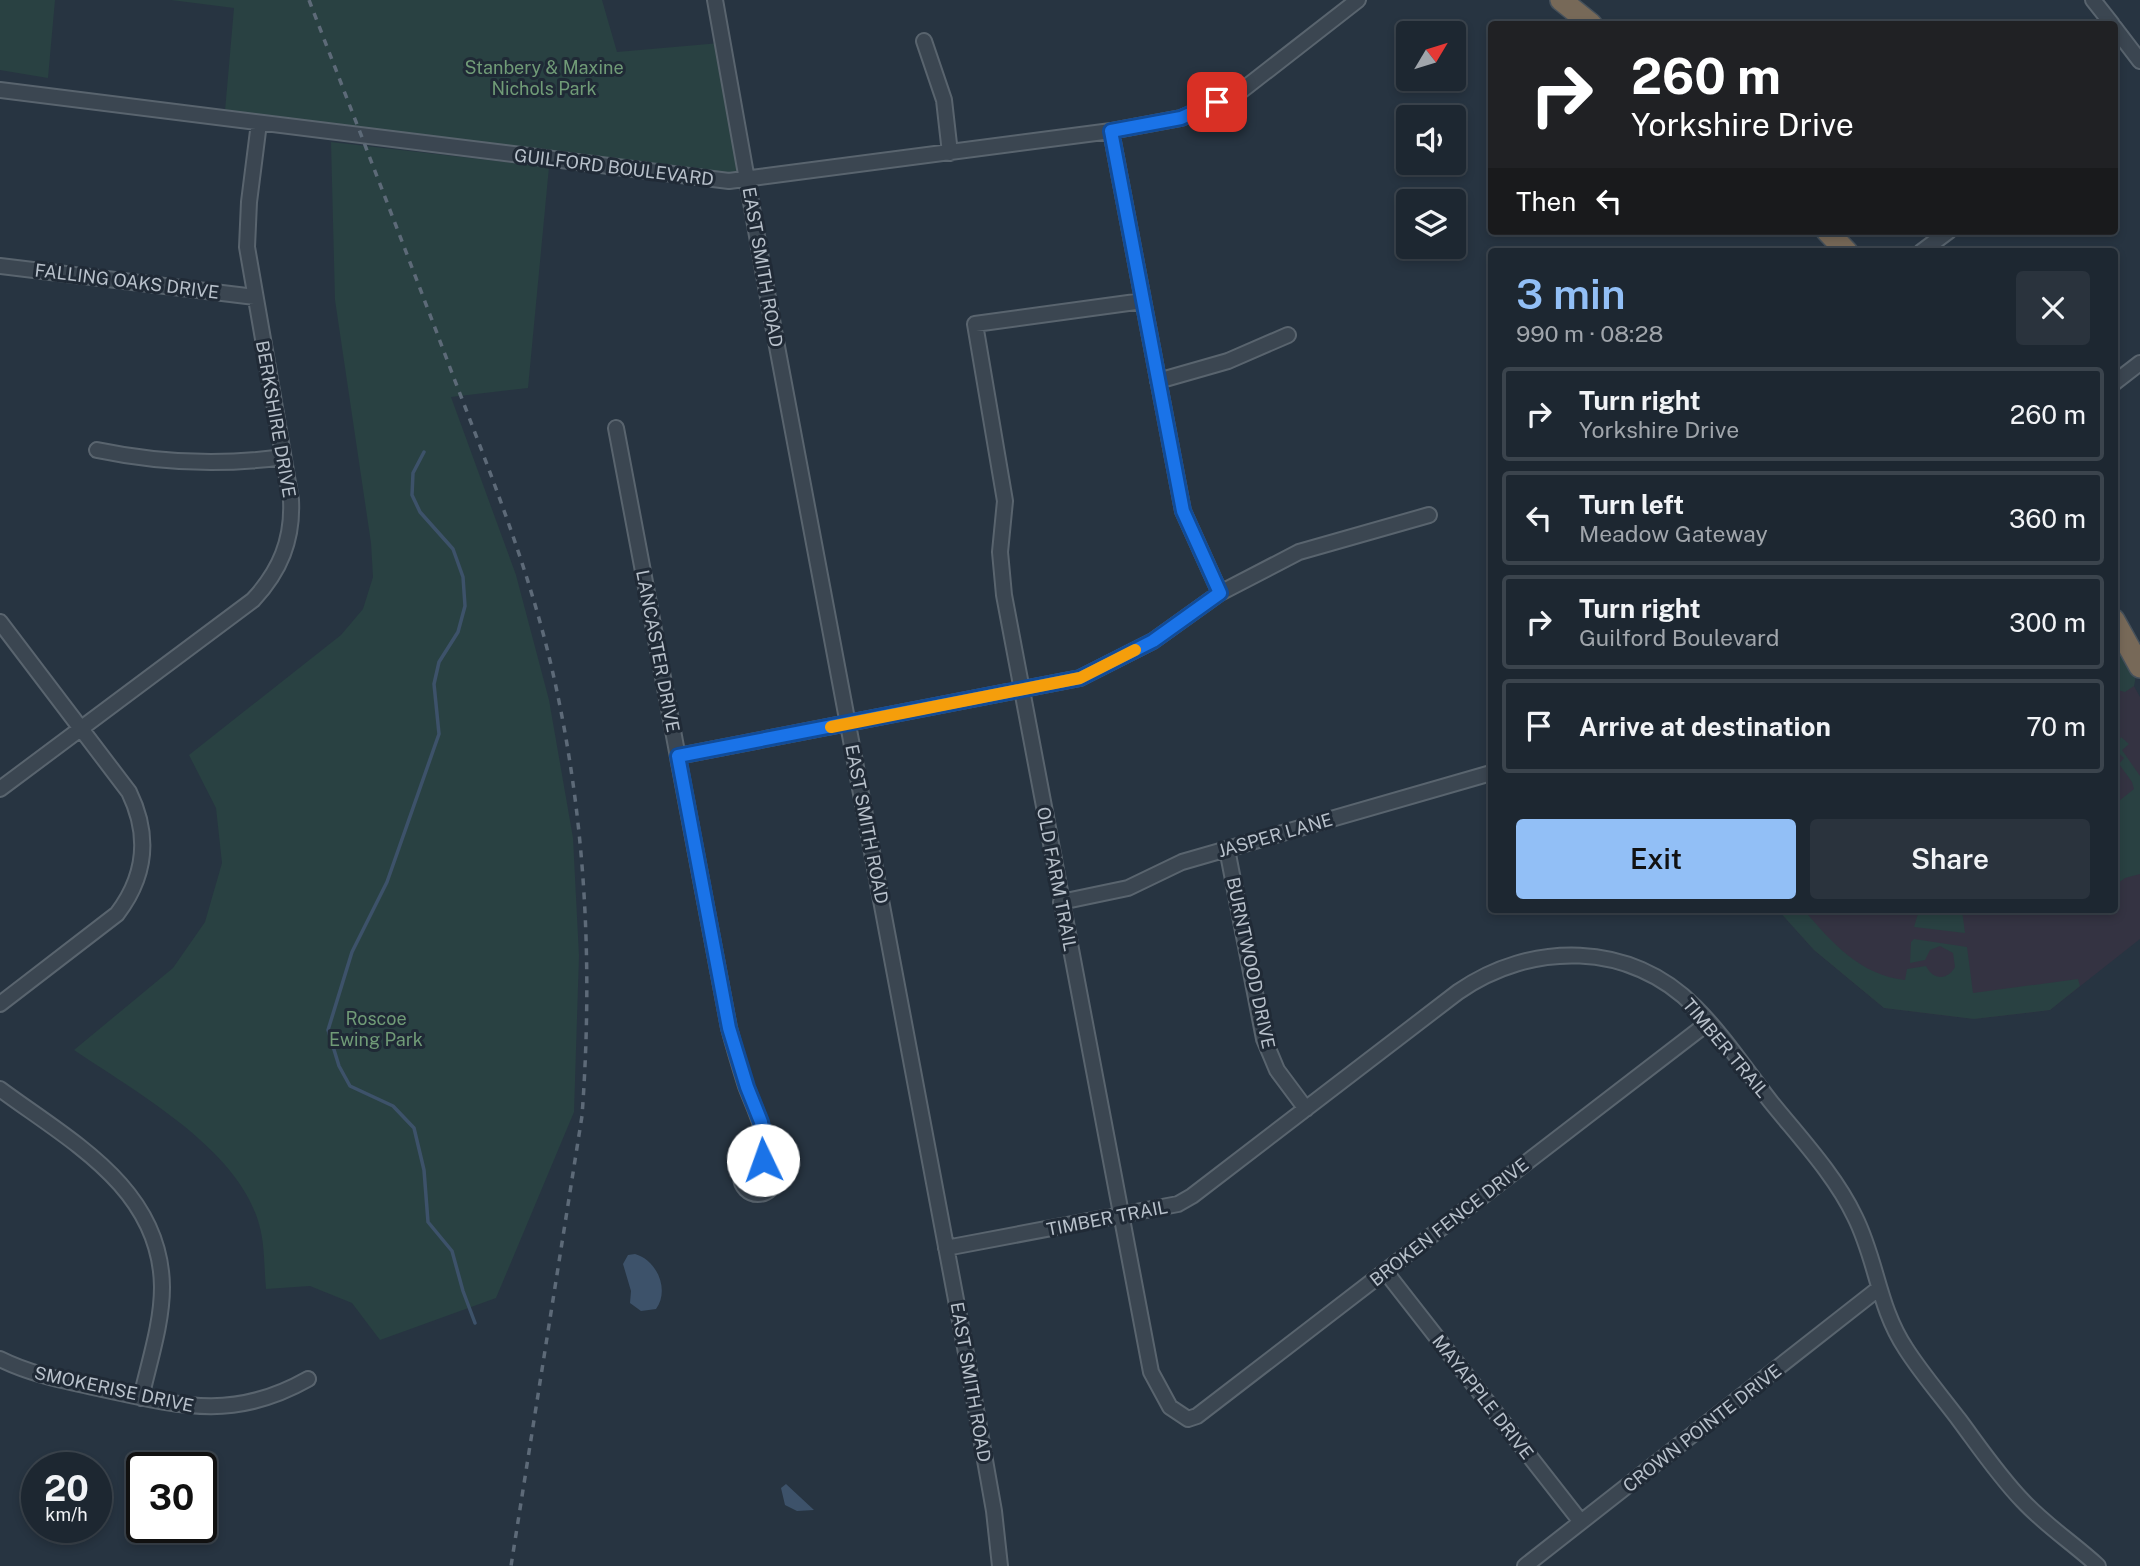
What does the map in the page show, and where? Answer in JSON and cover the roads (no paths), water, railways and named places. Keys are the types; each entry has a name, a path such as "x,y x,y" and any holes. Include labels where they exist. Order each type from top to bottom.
{"highway":[{"path":"1562,0 1587,21"},
{"path":"1831,235 1843,248"},
{"path":"2118,627 2140,667"}],"street":[{"name":"EAST SMITH ROAD","path":"716,0 994,1511 1000,1566"},
{"name":"GUILFORD BOULEVARD","path":"0,90 716,180 747,180 1111,131 1181,118 1236,95 1358,0"},
{"path":"2093,0 2109,21"},
{"path":"2118,32 2140,61"},
{"path":"924,41 944,100 950,153"},
{"name":"BERKSHIRE DRIVE","path":"0,789 245,606 265,587 277,570 290,534 291,500 247,247 247,224 259,123"},
{"path":"1111,131 1183,511 1220,593"},
{"path":"1926,248 1943,235"},
{"name":"FALLING OAKS DRIVE","path":"0,266 255,297"},
{"name":"OLD FARM TRAIL","path":"1143,301 975,324 1005,500 1001,563 1004,596 1151,1372 1170,1407 1188,1419"},
{"path":"1158,381 1228,361 1288,335"},
{"path":"2118,380 2140,363"},
{"name":"LANCASTER DRIVE","path":"617,428 729,1028 761,1122 764,1138 763,1160"},
{"path":"97,450 129,457 195,463 283,457"},
{"path":"678,756 1080,678 1153,641 1220,593 1299,552 1429,514"},
{"path":"0,622 129,792 136,806 143,838 140,872 127,901 108,922 0,1004"},
{"name":"JASPER LANE","path":"1061,902 1128,888 1182,862 1488,774"},
{"name":"BURNTWOOD DRIVE","path":"1227,849 1264,1039 1277,1070 1306,1109"},
{"name":"TIMBER TRAIL","path":"946,1248 1163,1208 1192,1196 1471,982 1532,958 1573,954 1595,956 1628,965 1678,991 1709,1022 1845,1198 1864,1236 1878,1289 1894,1330 1907,1351 2007,1483 2039,1517 2098,1566"},
{"name":"BROKEN FENCE DRIVE","path":"1188,1419 1197,1416 1709,1022"},
{"path":"0,1089 119,1181 142,1212 150,1229 156,1247 162,1287 142,1398"},
{"name":"MAYAPPLE DRIVE","path":"1385,1271 1581,1522"},
{"name":"CROWN POINTE DRIVE","path":"1525,1566 1878,1289"},
{"name":"SMOKERISE DRIVE","path":"0,1359 38,1375 191,1407 232,1407 273,1397 308,1379"}],"waterway":[{"path":"424,452 413,473 412,495 420,512 453,549 463,577 465,606 458,632 439,662 434,684 439,734 387,882 352,952 328,1030 339,1066 350,1086 393,1106 414,1128 424,1170 428,1222 452,1251 475,1323"}],"railway":[{"path":"309,0 519,553 552,669 573,780 584,892 586,948 587,1004 582,1116 511,1566"}],"park label":[{"name":"Stanbery & Maxine Nichols Park","path":"544,77"},
{"name":"Roscoe Ewing Park","path":"376,1028"}]}
